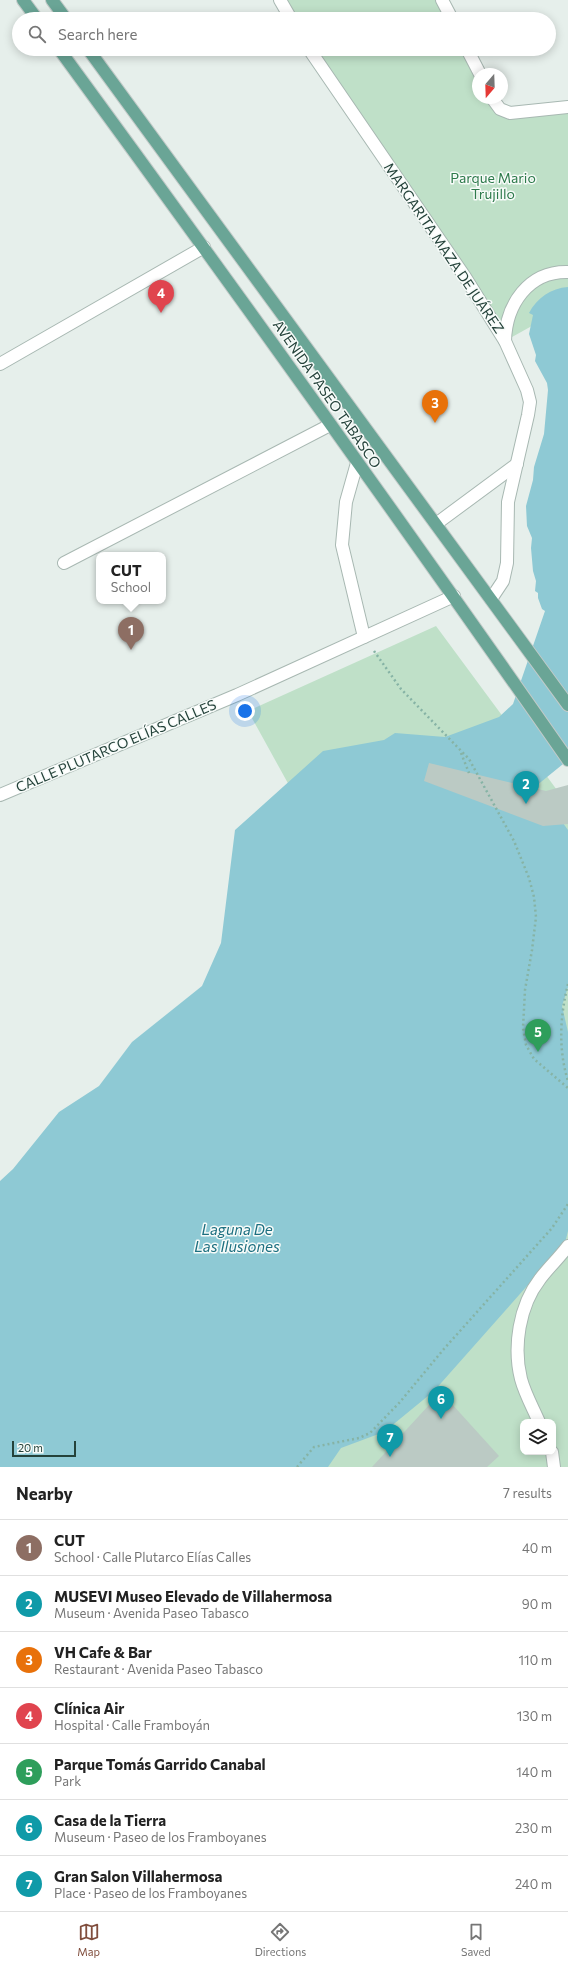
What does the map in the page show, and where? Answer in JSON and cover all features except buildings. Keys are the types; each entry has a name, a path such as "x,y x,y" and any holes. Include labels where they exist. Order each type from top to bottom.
{"main road":[{"path":"23,0 32,12"},
{"path":"52,0 61,12"},
{"name":"AVENIDA PASEO TABASCO","path":"64,56 204,247 330,425 454,596 568,760"},
{"name":"AVENIDA PASEO TABASCO","path":"93,56 568,705"}],"street":[{"path":"280,0 287,12"},
{"path":"442,0 448,12"},
{"name":"MARGARITA MAZA DE JUÁREZ","path":"314,56 465,277 505,341 527,390 530,402 528,415 508,502 507,562 503,581 499,590 491,599"},
{"path":"471,56 477,68"},
{"path":"496,104 500,109 510,112 568,107"},
{"path":"0,364 204,247"},
{"path":"505,341 508,320 512,307 527,286 549,275 568,272"},
{"path":"64,563 330,425"},
{"path":"358,463 346,502 342,545 364,637"},
{"path":"436,524 517,464"},
{"name":"CALLE PLUTARCO ELÍAS CALLES","path":"0,795 237,695 454,596"},
{"path":"538,1419 521,1380 519,1367 519,1333 524,1311 539,1280 568,1246"},
{"path":"552,1455 554,1467"}],"path":[{"path":"364,637 401,689 469,759 514,841 529,878 534,897 536,917 525,990 523,1028 526,1045 534,1059 568,1088"},
{"path":"460,750 469,773"},
{"path":"568,984 561,1018 562,1059 568,1081"},
{"path":"298,1467 314,1446 359,1438 370,1433 400,1402 442,1350 552,1228 568,1204"}],"green space":[{"path":"280,0 443,0 449,12 287,12"},
{"name":"Parque Mario Trujillo","path":"314,56 471,56 476,68 472,68 472,104 496,104 500,109 568,107 568,296 530,327 505,341"},
{"path":"436,626 568,805 568,1467 267,1467 295,796 248,711"}],"water":[{"name":"Laguna De Las Ilusiones","path":"568,287 568,760 536,786 568,830 568,987 562,1006 568,1032 568,1231 565,1243 434,1391 384,1432 341,1448 328,1467 0,1467 0,1181 13,1169 59,1112 99,1086 132,1042 202,986 221,943 235,830 323,751 384,740 395,733 445,737 499,717 513,704 545,611 542,609 538,598 538,593 535,591 536,581 533,571 531,548 532,538 527,526 526,506 533,480 534,467 544,434 548,390 547,383 535,361 536,355 529,334 533,315 529,313 540,298 556,289"}],"place":[{"name":"Clínica Air","path":"161,313"},
{"name":"VH Cafe & Bar","path":"435,423"},
{"name":"CUT","path":"131,650"},
{"name":"MUSEVI Museo Elevado de Villahermosa","path":"526,804"},
{"name":"Parque Tomás Garrido Canabal","path":"538,1052"},
{"name":"Casa de la Tierra","path":"441,1419"},
{"name":"Gran Salon Villahermosa","path":"390,1457"}]}
